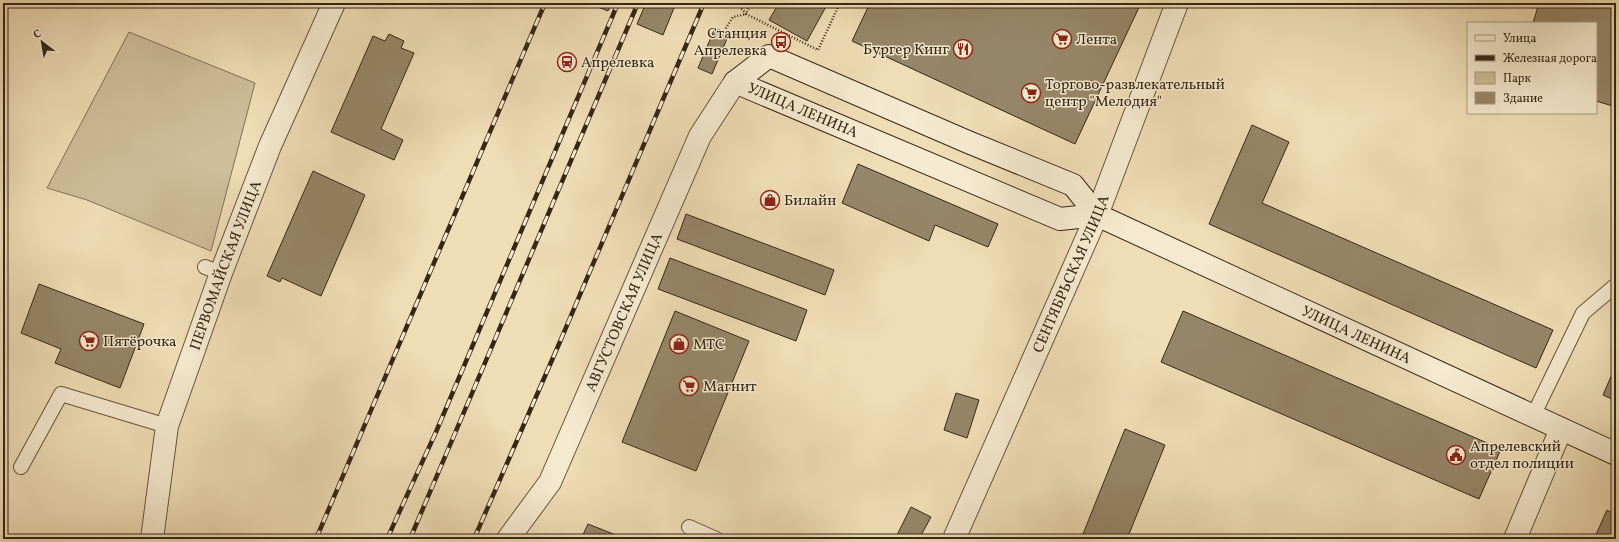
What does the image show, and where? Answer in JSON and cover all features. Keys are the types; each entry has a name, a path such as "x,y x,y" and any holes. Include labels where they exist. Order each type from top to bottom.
{"street":[{"name":"ПЕРВОМАЙСКАЯ УЛИЦА","path":"152,539 167,426 213,270 334,3"},
{"name":"СЕНТЯБРЬСКАЯ УЛИЦА","path":"954,539 1097,215 1177,3"},
{"name":"УЛИЦА ЛЕНИНА","path":"1097,215 1060,219 735,82 769,56 968,142 1073,185 1097,215 1616,454"},
{"name":"АВГУСТОВСКАЯ УЛИЦА","path":"508,539 550,482 700,136 735,82"},
{"path":"1515,539 1561,429"}],"lane":[{"path":"1533,416 1583,313 1614,290"},
{"path":"21,467 61,394 167,426"},
{"path":"689,527 716,539"}],"path":[{"path":"737,3 746,14 818,50 840,3"},
{"path":"746,14 750,3"},
{"path":"724,31 733,17 746,14"}],"green space":[{"path":"129,32 255,83 211,251 87,200 47,188"}],"building":[{"path":"588,3 612,3 608,11"},
{"path":"646,3 676,3 663,35 637,24"},
{"path":"779,3 828,3 807,41 769,20"},
{"name":"Торгово-развлекательный центр \"Мелодия\"","path":"870,3 1141,3 1075,144 852,41"},
{"path":"1539,3 1610,3 1616,5 1616,107 1597,101 1597,22 1533,22"},
{"path":"715,28 729,34 712,74 698,68"},
{"path":"389,34 404,41 401,48 414,53 381,129 403,140 394,160 331,132 373,36 385,41"},
{"path":"1252,125 1289,142 1262,203 1553,330 1536,368 1209,224"},
{"path":"858,164 998,224 988,247 935,225 929,241 842,203"},
{"path":"313,171 365,195 321,296 282,278 280,282 267,276"},
{"path":"686,214 834,270 825,295 677,239"},
{"path":"670,258 807,310 796,341 658,289"},
{"name":"Пятёрочка","path":"39,284 144,324 120,388 55,363 61,349 21,333"},
{"path":"675,311 749,341 696,471 622,442"},
{"path":"1183,311 1501,449 1479,499 1161,362"},
{"path":"1616,365 1616,401 1603,395"},
{"path":"956,393 979,400 967,438 944,430"},
{"path":"1125,429 1165,445 1127,539 1081,539"},
{"path":"911,507 931,517 919,539 895,539"},
{"path":"1607,510 1616,515 1616,539 1594,539"},
{"path":"588,524 626,539 581,539"}],"railway":[{"path":"316,539 545,3"},
{"path":"387,539 436,432 618,3"},
{"path":"410,539 638,3"},
{"path":"474,539 559,344 704,3"}],"place":[{"name":"Лента","path":"1062,39"},
{"name":"Станция Апрелевка","path":"781,42"},
{"name":"Бургер Кинг","path":"963,49"},
{"name":"Апрелевка","path":"567,62"},
{"name":"Торгово-развлекательный центр \"Мелодия\"","path":"1031,93"},
{"name":"Билайн","path":"770,200"},
{"name":"Пятёрочка","path":"89,341"},
{"name":"МТС","path":"679,344"},
{"name":"Магнит","path":"689,386"},
{"name":"Апрелевский отдел полиции","path":"1456,455"}]}
